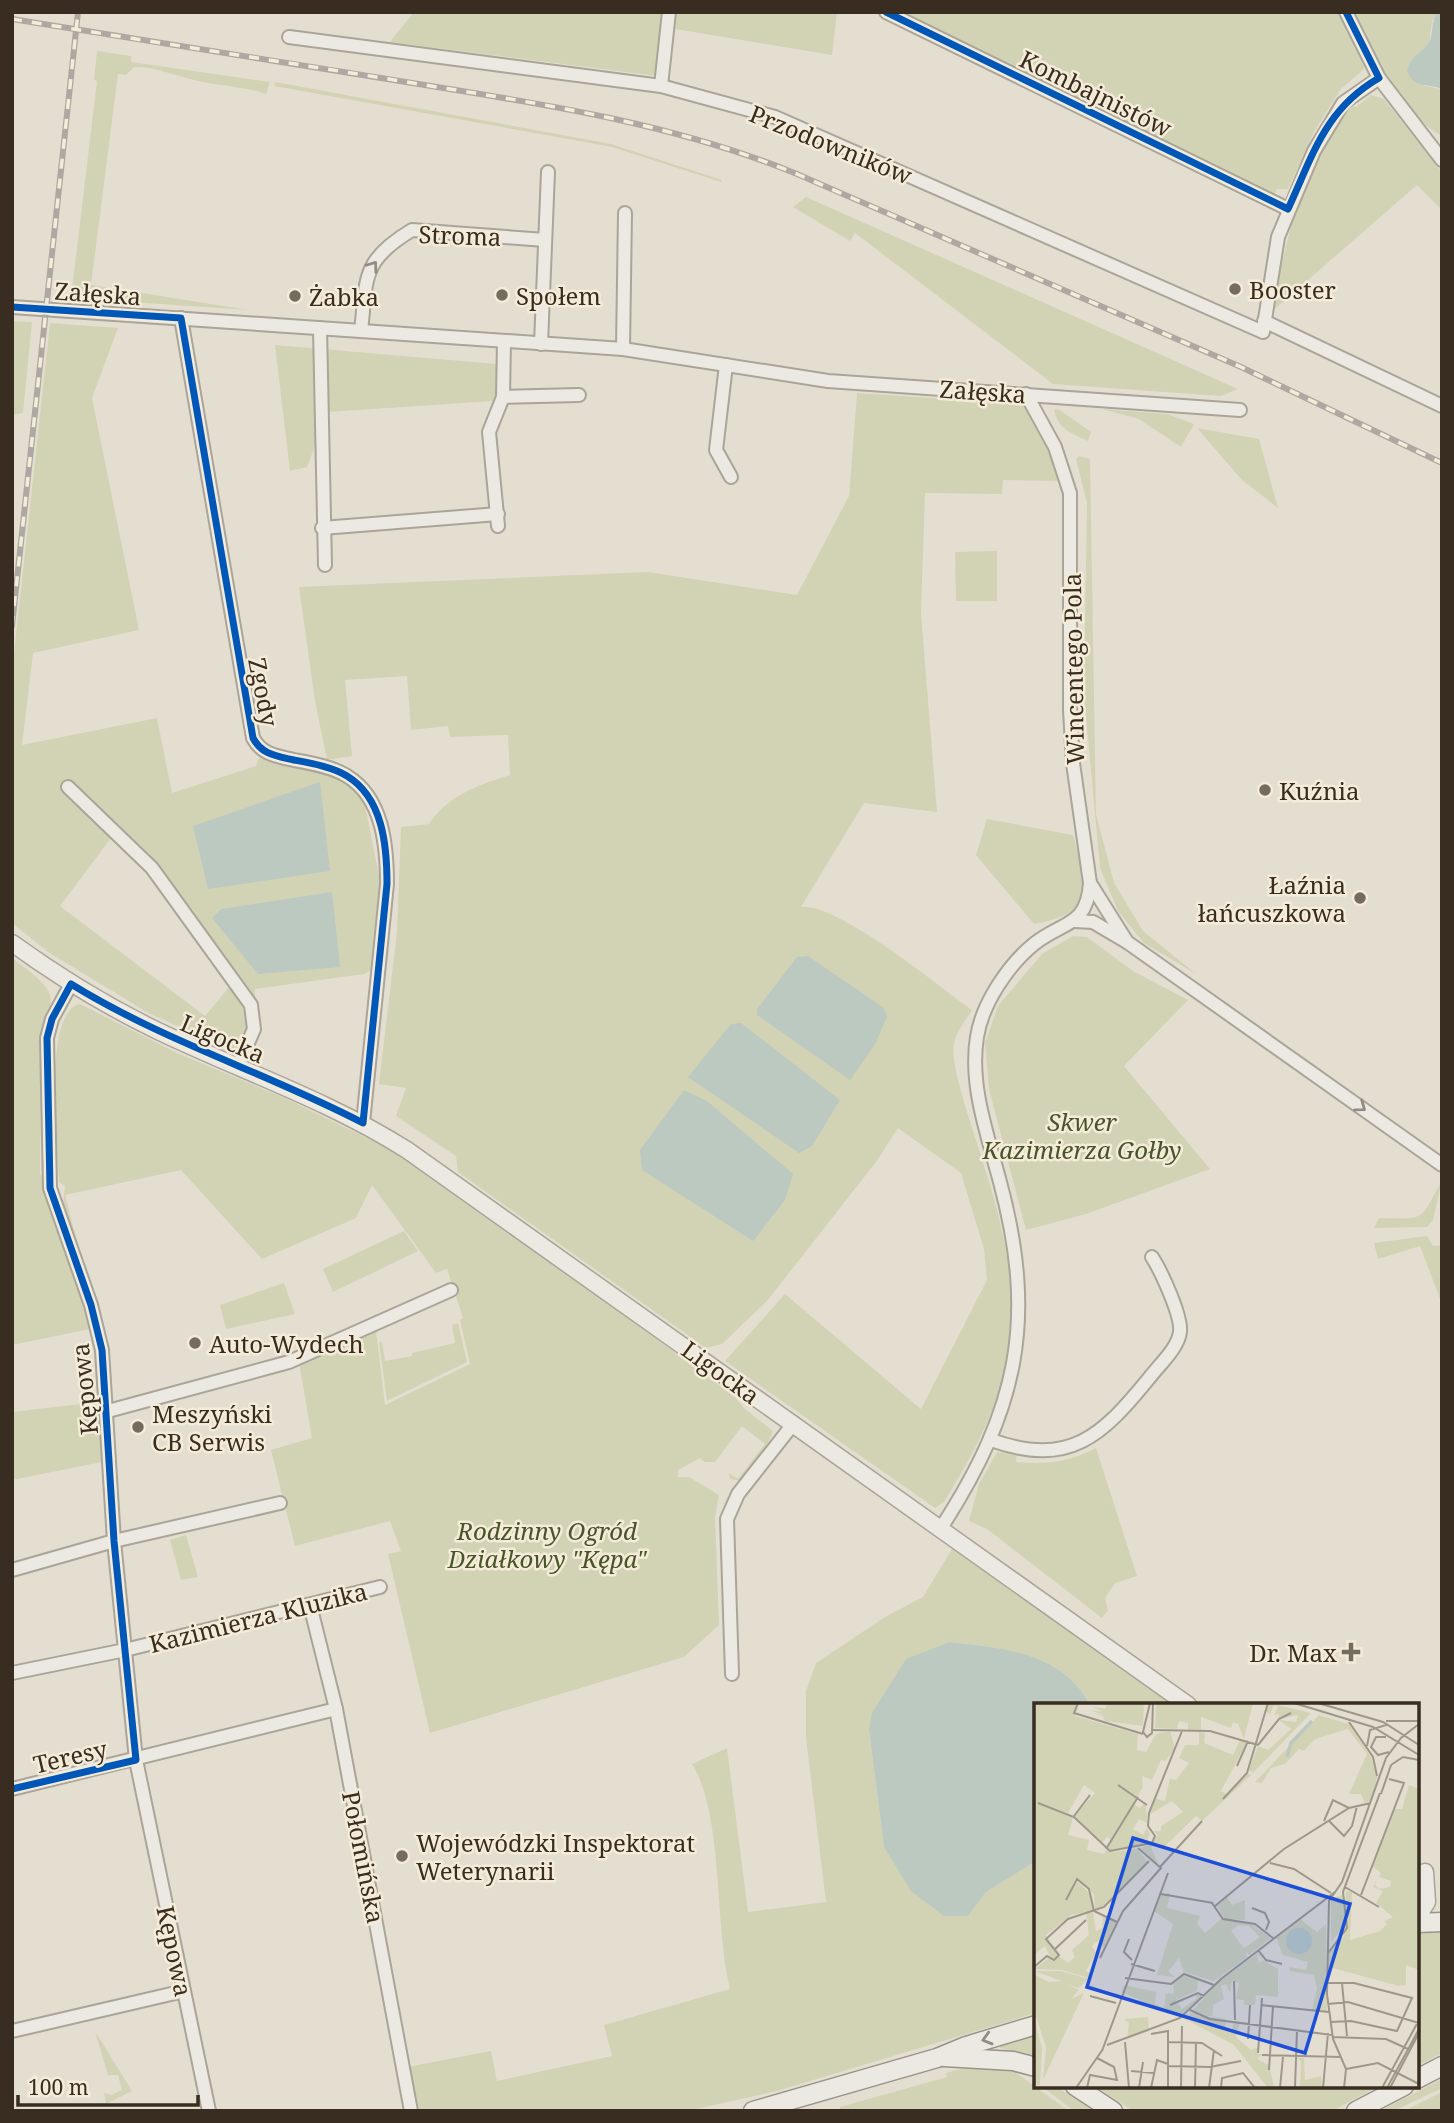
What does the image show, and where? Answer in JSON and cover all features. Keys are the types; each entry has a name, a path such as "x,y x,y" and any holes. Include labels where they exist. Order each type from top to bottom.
{"main road":[{"path":"1419,1921 1442,1922"},
{"path":"753,2111 940,2057 966,2046 1034,2026"},
{"path":"940,2057 1013,2061 1034,2066"},
{"path":"1419,2078 1442,2066"},
{"path":"1079,2088 1113,2111"},
{"path":"1356,2111 1400,2088"}],"street":[{"path":"661,86 669,12"},
{"name":"Kombajnistów","path":"886,12 1288,209"},
{"path":"1346,12 1379,78 1442,160"},
{"name":"Przodowników","path":"289,37 661,86 775,117 1263,326 1442,406"},
{"path":"1263,326 1278,237 1288,209 1336,114 1353,93 1379,78"},
{"path":"1428,142 1442,146"},
{"path":"541,344 548,172"},
{"path":"623,349 625,213"},
{"name":"Stroma","path":"361,331 364,285 369,268 412,230 545,240"},
{"name":"Załęska","path":"12,307 623,349 828,381 1240,410"},
{"name":"Zgody","path":"181,318 253,738 262,750 274,756 346,775 363,790 381,825 387,852 387,884 363,1123"},
{"path":"320,328 325,565"},
{"path":"323,528 498,520 489,432 503,397 504,342"},
{"path":"726,365 716,450 731,477"},
{"name":"Wincentego Pola","path":"1026,394 1055,447 1070,493 1070,718 1073,763 1090,883 1127,942"},
{"path":"503,397 579,395"},
{"name":"Ligocka","path":"68,788 152,868 251,1005 256,1020 238,1066"},
{"path":"941,1528 991,1440 1010,1383 1020,1300 1014,1244 977,1089 976,1038 991,999 1026,953 1041,939 1075,921 1089,901 1090,883"},
{"name":"Wincentego Pola","path":"1075,921 1093,922 1127,942 1442,1165"},
{"name":"Ligocka","path":"12,943 71,984 144,1024 363,1123 471,1193 1185,1703"},
{"name":"Kępowa","path":"71,984 52,1019 47,1038 50,1188 102,1350 108,1411 114,1541 135,1760 209,2111"},
{"path":"991,1440 1014,1448 1044,1452 1078,1446 1102,1428 1148,1380 1178,1341 1181,1329 1152,1257"},
{"name":"Kępowa","path":"108,1411 289,1362 451,1290"},
{"path":"732,1674 727,1519 738,1494 794,1423"},
{"path":"12,1570 114,1541 280,1503"},
{"name":"Kazimierza Kluzika","path":"12,1673 125,1650 380,1587"},
{"name":"Połomińska","path":"310,1605 337,1709 411,2111"},
{"name":"Teresy","path":"12,1789 337,1709"},
{"path":"1421,1869 1442,1884"},
{"path":"1419,1917 1427,1902 1421,1869"},
{"path":"12,2031 184,1991"}],"green space":[{"path":"414,12 665,12 657,76 390,42"},
{"path":"676,12 837,12 832,55 675,29"},
{"path":"902,12 1341,12 1364,61 1364,69 1341,89 1315,130 1288,189 1277,189 1274,196"},
{"path":"1353,12 1439,12 1432,21 1424,86 1442,89 1442,136 1426,126 1400,98 1379,64"},
{"path":"97,51 131,56 131,62 270,82 266,94 150,68 134,67 126,75 118,74 91,285 249,310 71,298 97,81 94,80"},
{"path":"275,82 611,144 722,180 721,182 612,147 274,86"},
{"path":"1371,95 1384,99 1442,172 1442,210 1417,185 1269,314 1294,214 1317,162 1347,109 1351,105 1356,107"},
{"path":"806,197 1238,389 1221,396 1053,384 855,233 850,241 793,207"},
{"path":"12,321 32,322 23,413 12,415"},
{"path":"50,323 118,328 92,398 139,630 33,653 22,745 157,718 172,793 256,766 260,755 340,778 364,800 381,886 372,970 364,974 255,989 255,999 193,911 120,826 60,906 205,1016 231,985 251,1024 237,1052 150,1014 48,952 12,923 12,672"},
{"path":"275,345 497,364 498,387 493,401 328,412 307,467 290,471"},
{"path":"857,393 1023,404 1046,444 1060,481 1003,480 1002,494 925,493 921,613 937,812 864,803 801,907 818,909 839,918 888,948 972,1010 954,1043 955,1068 1003,1234 1011,1290 1011,1335 1001,1385 982,1434 944,1502 935,1508 725,1361 785,1294 921,1409 987,1280 984,1249 961,1173 898,1128 876,1162 767,1301 722,1344 706,1348 458,1172 456,1156 396,1116 406,1088 379,1084 397,932 401,827 429,824 436,814 454,799 510,775 508,735 450,737 448,726 411,730 407,676 345,680 352,756 327,760 315,701 299,587 648,572 797,595 849,496"},
{"path":"1058,409 1091,432 1088,441 1062,426 1054,410"},
{"path":"1102,409 1167,414 1194,424 1181,447 1139,419"},
{"path":"1197,428 1259,439 1278,508 1242,480"},
{"path":"1079,456 1090,459 1096,814 1114,883 1143,931 1196,974 1144,943 1118,911 1100,868 1084,694 1087,503 1076,459"},
{"path":"997,551 997,601 956,601 955,552"},
{"path":"987,819 1073,835 1084,883 1079,904 1055,919 1034,924 976,855"},
{"name":"Skwer Kazimierza Gołby","path":"1073,936 1087,937 1133,971 1188,1000 1124,1066 1210,1169 1086,1214 1026,1230 989,1089 985,1043 998,1006 1042,954"},
{"path":"12,958 43,984 51,1001 41,1056 40,1174 45,1179 90,1329 12,1345"},
{"name":"Rodzinny Ogród Działkowy \"Kępa\"","path":"80,1004 177,1053 287,1099 389,1149 454,1191 734,1396 745,1409 773,1431 768,1443 741,1481 730,1479 729,1473 738,1479 765,1444 742,1426 715,1462 704,1462 700,1458 678,1470 678,1477 689,1477 719,1495 715,1518 719,1625 684,1657 430,1733 388,1554 401,1551 390,1521 295,1546 271,1450 312,1438 299,1362 376,1331 385,1405 470,1364 460,1320 463,1318 447,1269 436,1273 372,1185 356,1218 262,1259 181,1170 65,1195 79,1249 63,1203 65,1186 59,1182 55,1083 56,1055 61,1030 68,1012"},
{"path":"1442,1181 1433,1220 1427,1227 1374,1228 1379,1218 1420,1215"},
{"path":"404,1231 418,1251 333,1292 323,1269"},
{"path":"1427,1236 1433,1246 1442,1245 1442,1304 1420,1246 1378,1259 1374,1243"},
{"path":"284,1283 295,1314 226,1329 220,1305"},
{"path":"458,1323 467,1362 387,1401 379,1342 382,1342 385,1361 412,1356 412,1353 455,1343 452,1325"},
{"path":"98,1402 102,1462 12,1480 12,1412"},
{"path":"1096,1448 1137,1576 1115,1583 1105,1598 1108,1610 1102,1618 987,1529 969,1521 979,1484 997,1452 1017,1454 1016,1462 1037,1463 1067,1459"},
{"path":"186,1535 198,1577 181,1580 170,1540"},
{"path":"952,1549 1175,1703 1089,1703 1078,1687 1048,1663 1010,1651 950,1642 869,1730 884,1847 968,1916 986,1892 1034,1862 1034,2014 777,2091 687,2111 416,2111 407,2067 491,2051 497,2081 612,2056 604,2025 730,1989 725,1963 714,1841 702,1786 692,1764 727,1748 748,1912 826,1902 806,1738 806,1691 816,1663 885,1617 923,1597"},
{"path":"1442,1931 1442,2053 1419,2065 1419,1933"},
{"path":"95,2031 132,2091 106,2104 104,2093 111,2095 122,2090 118,2075 108,2075"},
{"path":"1034,2032 1034,2057 1000,2048 999,2045"},
{"path":"968,2067 1015,2072 1069,2111 840,2111 840,2107 947,2077 946,2073"},
{"path":"1442,2079 1442,2088 1394,2111 1380,2111"},
{"path":"1044,2088 1059,2088 1093,2111 1074,2111"},
{"path":"1098,2088 1375,2088 1332,2111 1133,2111"},
{"path":"1442,2092 1442,2111 1404,2111"}],"shaded area":[{"path":"1442,12 1442,89 1413,81 1407,71 1413,59 1428,44 1434,19"},
{"path":"320,782 330,871 208,889 193,826"},
{"path":"332,892 340,967 258,974 212,918 221,909"},
{"path":"808,956 884,1008 887,1017 874,1046 850,1080 757,1015 757,1009 797,957"},
{"path":"741,1023 840,1100 812,1146 799,1153 688,1077 731,1024"},
{"path":"684,1090 707,1101 793,1174 785,1200 753,1241 642,1170 640,1150"},
{"path":"950,1642 1010,1651 1048,1663 1078,1687 1089,1703 1034,1703 1034,1862 986,1892 968,1916 944,1916 911,1891 884,1847 869,1730 872,1713 906,1659"}],"railway":[{"path":"12,626 78,12"},
{"path":"12,19 524,101 663,130 708,143 797,174 1241,367 1442,463"}],"cycle path":[{"path":"886,12 1288,209 1314,152 1333,119 1361,90 1379,78 1346,12"},
{"path":"12,307 181,318 253,738 270,754 335,770 359,785 368,797 380,824 386,854 387,884 363,1123 142,1023 71,984 52,1019 47,1038 50,1188 91,1305 102,1350 114,1541 136,1760 12,1789"}],"place":[{"name":"Booster","path":"1235,289"},
{"name":"Społem","path":"502,295"},
{"name":"Żabka","path":"295,296"},
{"name":"Kuźnia","path":"1265,790"},
{"name":"Łaźnia łańcuszkowa","path":"1360,898"},
{"name":"Auto-Wydech","path":"195,1343"},
{"name":"Meszyński CB Serwis","path":"138,1427"},
{"name":"Dr. Max","path":"1351,1652"},
{"name":"Wojewódzki Inspektorat Weterynarii","path":"402,1856"}]}
